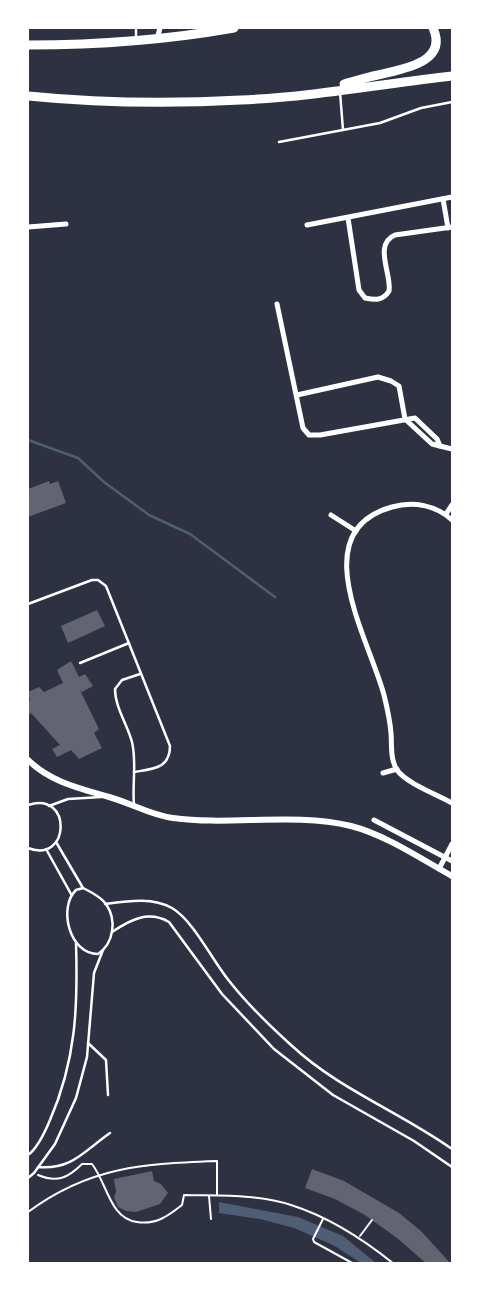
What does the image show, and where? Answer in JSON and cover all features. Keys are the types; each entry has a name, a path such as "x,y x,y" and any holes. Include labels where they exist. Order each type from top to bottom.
{"main road":[{"path":"28,45 77,45 157,39 234,28"},
{"path":"313,93 413,67 433,53 436,43 434,28"},
{"path":"28,96 84,102 136,103 242,100 452,76"}],"street":[{"path":"157,39 160,28"},
{"path":"307,225 452,197"},
{"path":"348,218 359,290 365,298 374,300 383,298 389,291 384,248 389,238 450,228 443,199"},
{"path":"28,227 66,224"},
{"path":"277,304 303,428 309,434 320,435 415,418 437,439 440,446 452,449"},
{"path":"297,395 378,377 399,386 405,419"},
{"path":"452,520 446,514 426,506 399,505 370,516 356,531 346,560 347,587 385,696 391,732 392,753 396,769 407,779 452,803"},
{"path":"446,514 452,505"},
{"path":"331,514 356,531"},
{"path":"28,760 38,770 56,780 110,797 159,816 175,819 323,822 351,826 373,834 452,876"},
{"path":"383,773 396,769"},
{"path":"374,820 452,861"},
{"path":"438,869 452,844"}],"lane":[{"path":"136,28 136,40"},
{"path":"339,89 344,130"},
{"path":"279,142 380,123 421,108 452,102"},
{"path":"28,604 85,582 98,580 106,586 170,746 168,759 158,768 134,772"},
{"path":"80,663 129,643"},
{"path":"134,806 135,762 132,742 115,689 122,680 140,674"},
{"path":"49,806 68,799 110,797"},
{"path":"28,805 38,803 49,806 54,810 61,822 61,829 56,842 46,849 38,851 28,848"},
{"path":"56,842 83,888 95,894 106,904 112,919 112,932 109,943 98,954 87,953 76,943"},
{"path":"46,849 72,894"},
{"path":"28,1155 38,1144 47,1127 64,1082 72,1054 77,1009 76,943 68,922 69,900 72,894 83,888"},
{"path":"106,904 133,900 149,901 162,904 180,914 230,982 262,1018 292,1047 336,1080 452,1150"},
{"path":"112,932 125,923 148,916 161,918 169,922 222,994 274,1049 326,1090 414,1141 452,1167"},
{"path":"28,1178 34,1173 55,1144 76,1098 83,1076 88,1042 93,980 103,950"},
{"path":"88,1042 106,1060 108,1095"},
{"path":"38,1167 53,1168 72,1163 110,1134"}],"path":[{"path":"28,1212 43,1200 100,1175 125,1167 154,1164 217,1161 217,1195"},
{"path":"34,1173 52,1180 70,1175 82,1164 92,1164 100,1175 110,1198 126,1221 148,1224 164,1219 182,1205 184,1195 217,1195 291,1205 360,1237 394,1264"},
{"path":"209,1196 211,1219"},
{"path":"323,1219 313,1239 314,1242 354,1264"},
{"path":"360,1237 372,1220"}],"water":[{"path":"219,1202 298,1217 343,1236 376,1263 361,1263 333,1245 294,1228 260,1219 219,1213"}],"building":[{"path":"49,481 50,484 58,481 66,503 28,517 28,489"},
{"path":"97,610 105,626 68,643 61,626"},
{"path":"71,661 79,677 85,674 93,686 82,692 80,690 99,729 94,733 102,748 79,759 71,750 57,757 52,749 60,745 31,713 28,715 28,701 30,700 28,692 39,687 44,692 63,683 57,670"},
{"path":"312,1169 344,1181 399,1213 421,1231 451,1264 427,1264 397,1238 365,1215 335,1199 305,1188"},
{"path":"152,1171 154,1181 161,1184 168,1193 160,1204 136,1212 126,1211 118,1207 114,1197 116,1192 114,1179"}],"waterway":[{"path":"28,440 78,458 104,482 149,515 190,534 275,597"}]}
